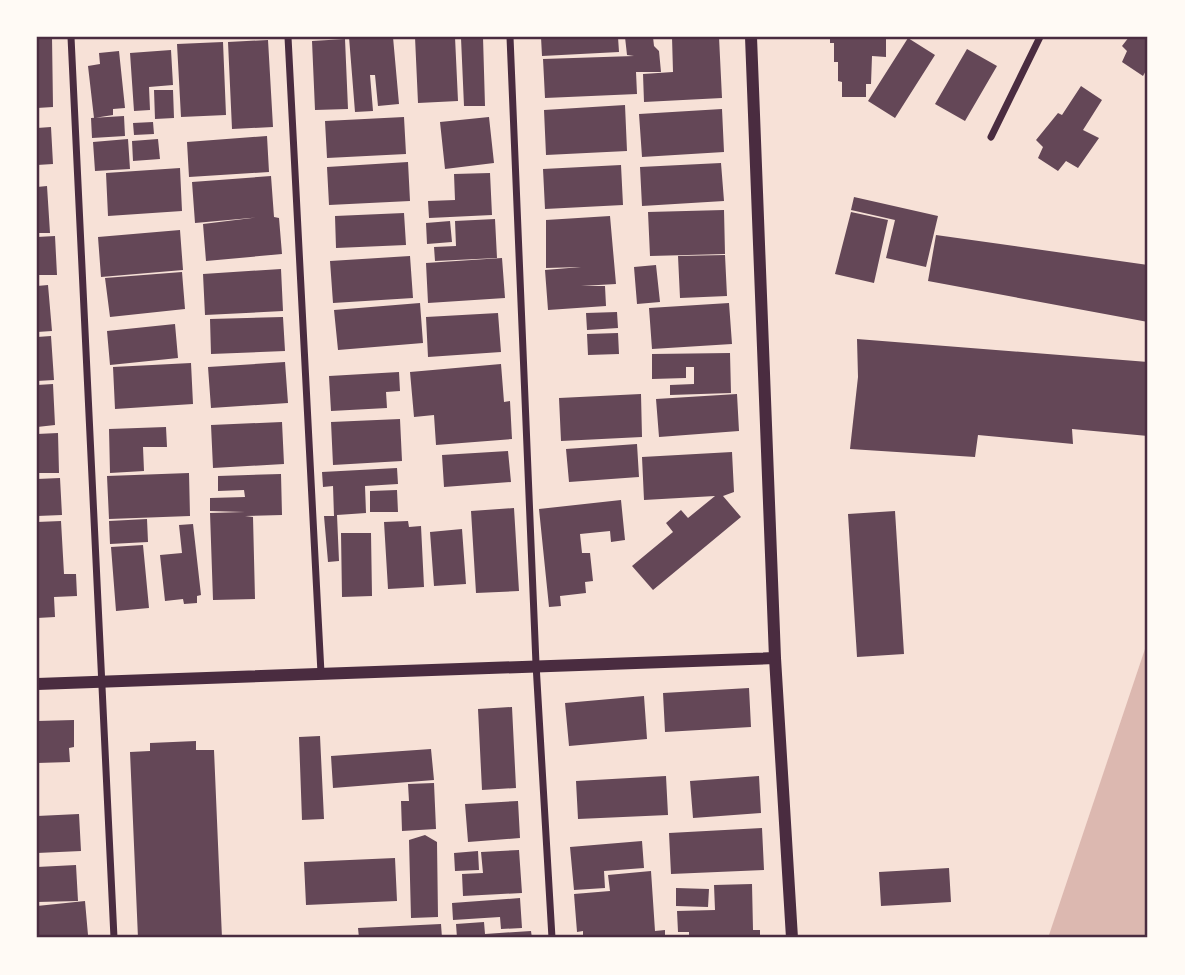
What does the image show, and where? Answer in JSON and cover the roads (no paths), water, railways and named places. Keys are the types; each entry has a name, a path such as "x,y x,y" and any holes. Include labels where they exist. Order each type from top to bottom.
{"street":[{"path":"71,37 114,938"},
{"path":"288,37 321,673"},
{"path":"510,37 537,664 552,938"},
{"path":"751,37 775,658 792,938"},
{"path":"990,137 1040,37"},
{"path":"37,684 537,664 775,658"}]}
